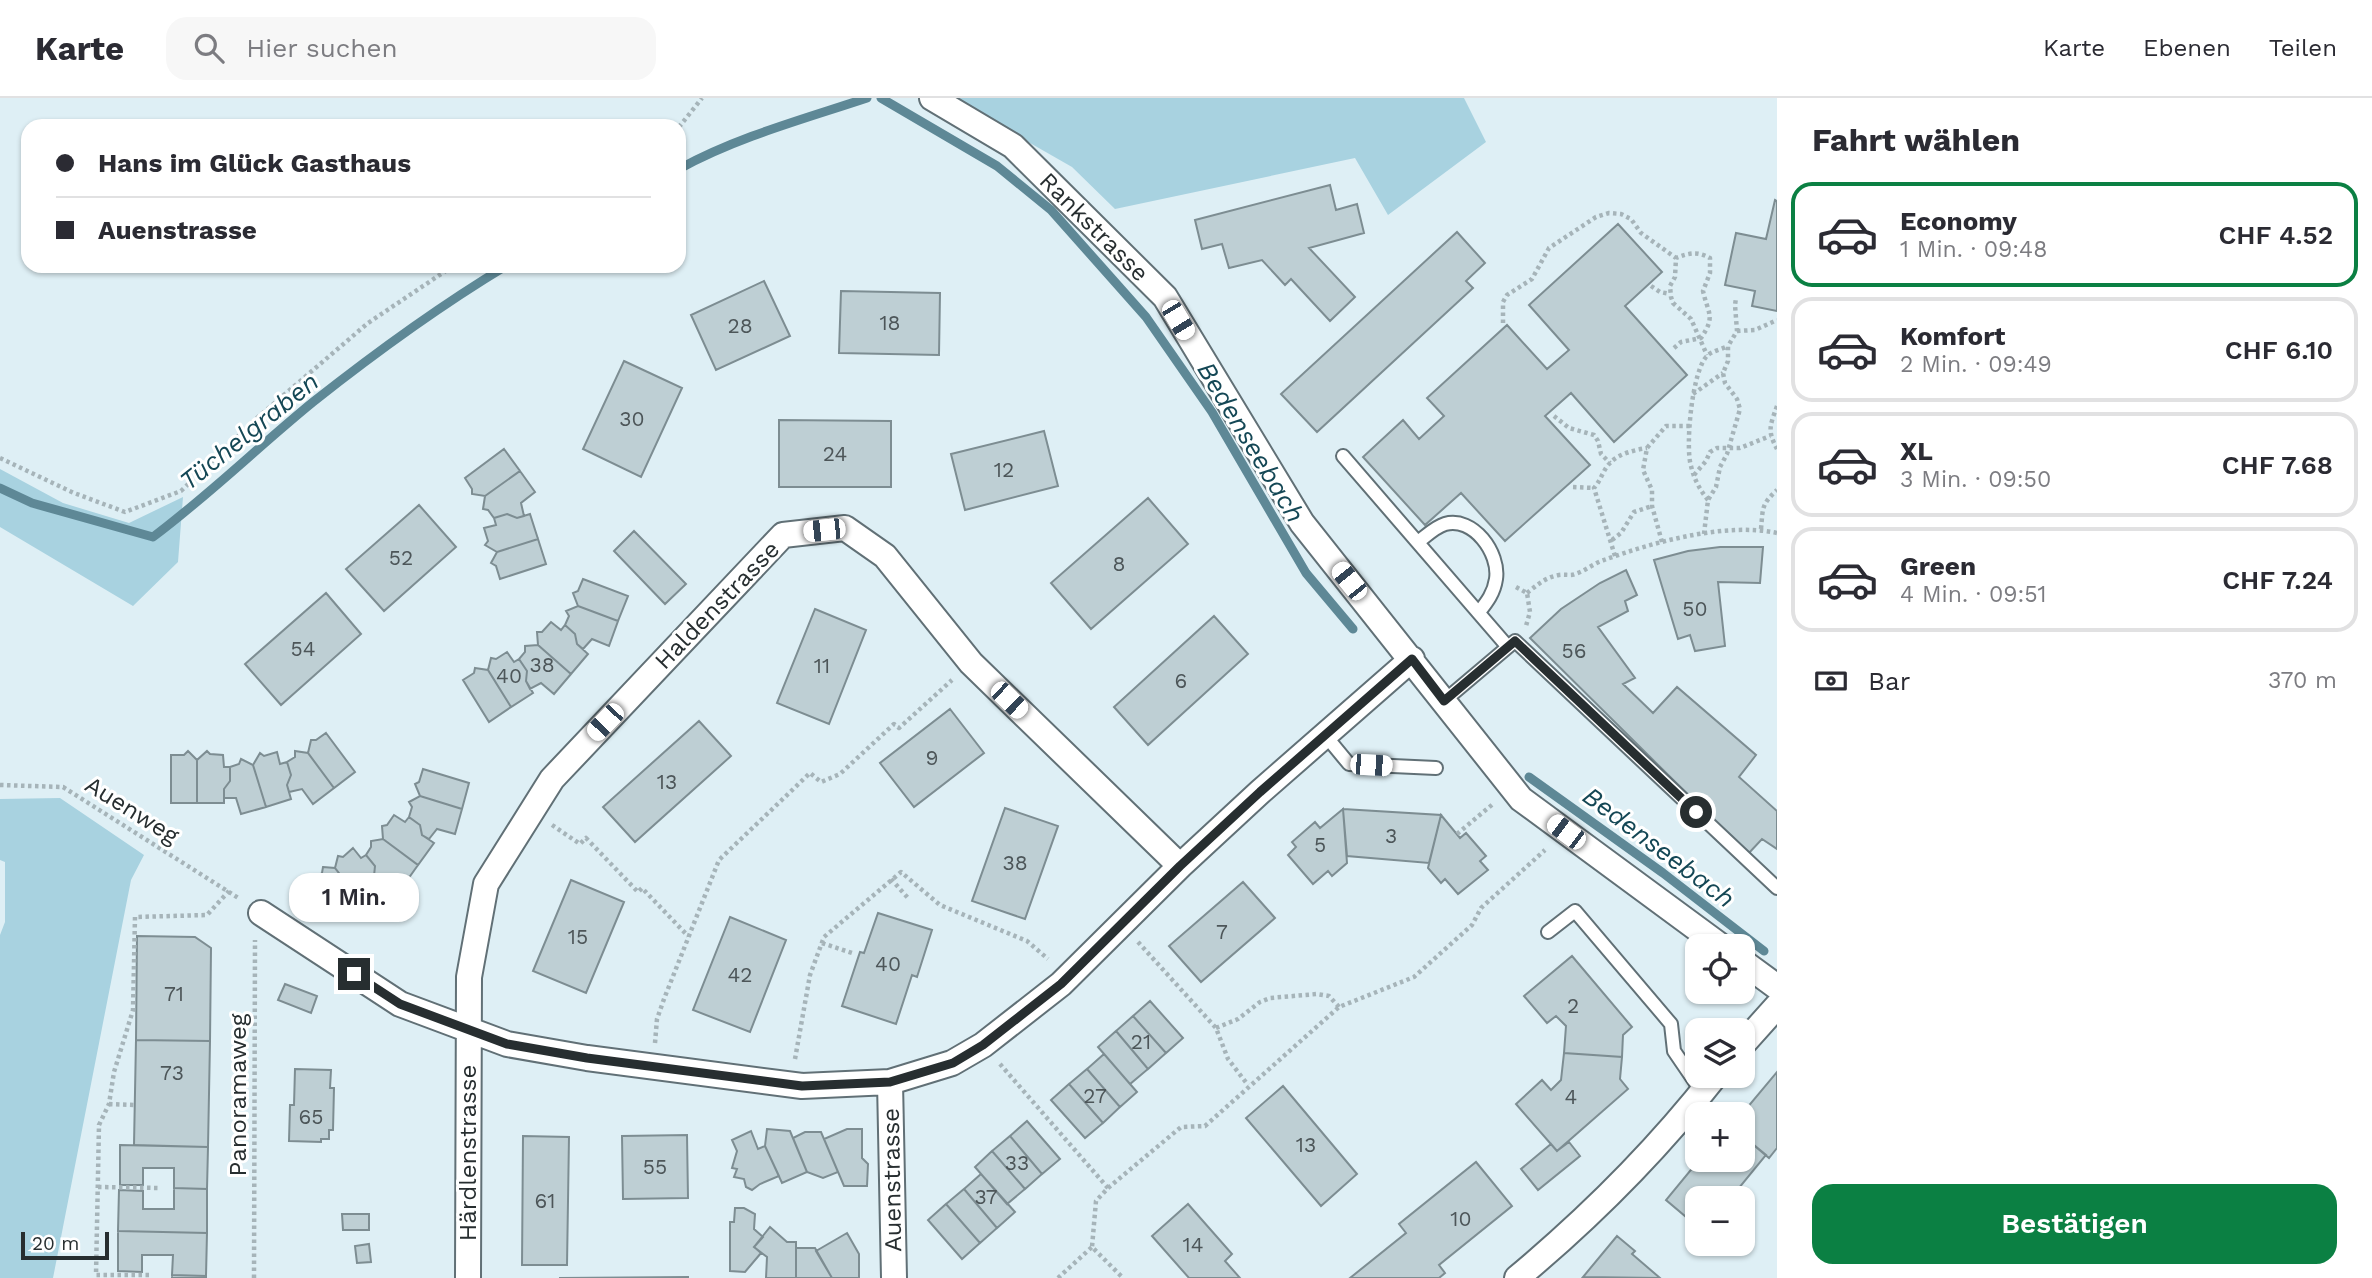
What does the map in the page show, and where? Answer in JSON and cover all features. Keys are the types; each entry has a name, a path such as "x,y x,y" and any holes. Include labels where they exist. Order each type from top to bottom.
{"street":[{"name":"Rankstrasse","path":"932,98 1013,146 1165,298 1302,523 1521,800 1704,934"},
{"name":"Haldenstrasse","path":"467,1028 469,977 486,884 552,779 783,535 845,528 885,556 971,663 1180,866"},
{"name":"Auenstrasse","path":"261,913 400,1004 507,1044 587,1058 791,1084 890,1082 953,1063 983,1045 1061,984 1180,866 1412,659"},
{"path":"1755,971 1777,987"},
{"path":"1755,1031 1777,1006"},
{"name":"Härdlenstrasse","path":"467,1028 470,1064 468,1278"},
{"name":"Auenstrasse","path":"890,1082 894,1278"},
{"path":"1517,1278 1623,1180 1667,1135 1705,1088"}],"lane":[{"path":"1343,456 1479,612 1511,644 1777,888"},
{"path":"1418,542 1443,524 1457,522 1470,527 1492,550 1497,577 1490,599 1479,612"},
{"path":"1444,701 1511,644"},
{"path":"1325,735 1349,764 1436,768"},
{"path":"1548,932 1575,911 1671,1024 1674,1051 1685,1062"}],"path":[{"path":"685,119 702,98"},
{"path":"1503,323 1503,302 1507,295 1532,279 1549,248 1596,217 1609,213 1621,214 1631,219 1641,233 1676,258"},
{"path":"1674,348 1681,342 1701,338 1711,320 1710,308 1703,291 1710,273 1710,258 1690,252 1676,258"},
{"path":"1676,258 1675,277 1670,286 1673,303 1691,320 1707,355"},
{"path":"0,458 74,494 125,512 181,491 257,418 368,323 443,273"},
{"path":"1651,286 1660,292 1671,294"},
{"path":"1704,534 1708,500 1716,488 1720,467 1740,409 1737,399 1725,383 1723,373 1728,360 1728,346 1737,331 1736,298"},
{"path":"1737,331 1755,330 1777,320"},
{"path":"1708,500 1699,489 1690,465 1693,394 1707,355 1728,346"},
{"path":"1693,394 1723,373"},
{"path":"1777,406 1770,425 1770,436 1777,449"},
{"path":"1553,416 1569,428 1594,435 1601,454 1609,463"},
{"path":"1662,542 1652,506 1652,490 1643,470 1647,448 1666,426 1690,426"},
{"path":"1694,475 1710,452 1717,448 1740,448 1770,436"},
{"path":"1594,488 1602,479 1609,463 1625,454 1647,448"},
{"path":"1573,487 1594,488"},
{"path":"1594,488 1615,556"},
{"path":"1761,529 1763,506 1766,499 1777,490"},
{"path":"1612,540 1621,533 1634,512 1652,506"},
{"path":"1527,593 1545,579 1573,575 1615,556 1662,542 1704,534 1761,529 1777,533"},
{"path":"1494,587 1517,587 1527,593"},
{"path":"1511,644 1526,626 1530,612 1527,593"},
{"path":"654,1048 657,1019 719,860 810,773 821,782 840,774 894,724 899,728 971,663"},
{"name":"Auenweg","path":"0,785 63,787 229,891"},
{"path":"1457,834 1501,797"},
{"path":"532,811 580,844 586,838 638,892 642,888 688,936"},
{"path":"1058,1278 1092,1247 1096,1200 1108,1188 1181,1127 1205,1126 1248,1085 1339,1007 1414,977 1472,925 1481,908 1548,848"},
{"path":"794,1062 810,975 824,937 901,872 940,905 1027,941 1054,965"},
{"path":"891,879 908,898"},
{"path":"149,1275 96,1275 99,1125 109,1104 114,1072 133,1010 135,917 207,915 229,891 261,913"},
{"name":"Panoramaweg","path":"254,1278 254,942 261,913"},
{"path":"1132,936 1216,1028 1228,1059 1248,1085"},
{"path":"822,943 852,953"},
{"path":"1216,1028 1238,1019 1260,1002 1270,998 1317,994 1329,996 1339,1007"},
{"path":"992,1056 1108,1188"},
{"path":"109,1104 135,1105"},
{"path":"98,1187 161,1188"},
{"path":"1092,1247 1123,1278"}],"shaded area":[{"path":"951,98 1464,98 1486,142 1388,215 1355,158 1115,209 1072,167"},
{"path":"0,469 63,503 129,523 183,497 178,562 133,606 0,527"},
{"path":"60,798 144,855 131,880 53,1278 0,1278 0,935 5,922 5,862 0,860 0,799"}],"building":[{"path":"1330,185 1336,210 1357,204 1364,233 1309,248 1355,297 1330,321 1291,279 1285,285 1262,260 1229,268 1222,244 1202,249 1195,220"},
{"path":"1775,200 1777,311 1752,306 1755,291 1725,285 1736,233 1766,239"},
{"path":"1618,224 1662,272 1625,306 1687,375 1614,442 1571,393 1545,416 1590,465 1505,541 1461,493 1425,525 1363,457 1403,420 1419,439 1444,416 1427,398 1507,325 1547,369 1569,350 1529,305"},
{"path":"1457,232 1485,263 1466,281 1473,288 1317,432 1281,394"},
{"path":"764,281 790,336 716,370 691,315"},
{"path":"841,291 940,293 939,355 839,353"},
{"path":"624,361 682,388 641,477 583,449"},
{"path":"779,420 891,421 891,487 779,487"},
{"path":"1044,431 1058,486 965,510 951,454"},
{"path":"504,449 520,471 485,496 472,494 465,478"},
{"path":"520,471 535,492 521,503 524,516 517,518 507,514 494,518 488,510 483,509 485,496"},
{"path":"1148,498 1188,544 1091,629 1051,583"},
{"path":"419,505 456,547 384,611 346,569"},
{"path":"507,514 517,518 530,514 538,539 497,552 485,545 488,541 484,528 496,525 494,518"},
{"path":"634,531 686,584 665,604 614,551"},
{"path":"538,539 546,564 500,579 496,566 491,563 497,552"},
{"path":"1720,547 1763,547 1760,583 1718,582 1725,646 1695,651 1690,635 1678,639 1654,560 1688,551"},
{"path":"1626,570 1637,595 1625,601 1628,611 1598,627 1635,678 1623,684 1653,713 1677,687 1756,755 1739,777 1777,811 1777,849 1762,839 1748,854 1530,638 1561,609 1600,583"},
{"path":"583,579 628,596 618,621 578,606 573,593 578,591"},
{"path":"326,593 361,634 281,705 245,664"},
{"path":"578,606 618,621 609,646 592,639 583,649 577,644 575,634 565,625 569,616 566,611"},
{"path":"815,609 866,630 829,724 777,703"},
{"path":"1214,616 1248,654 1148,745 1114,707"},
{"path":"551,622 561,630 565,625 575,634 577,644 588,654 571,674 538,645 537,632 542,632"},
{"path":"538,645 571,674 554,694 541,683 530,689 526,681 527,671 519,659 525,652 525,646"},
{"path":"507,652 514,662 519,659 527,671 526,681 533,693 511,707 488,670 491,658 496,659"},
{"path":"475,668 488,670 511,707 489,722 463,680 474,673"},
{"path":"950,709 984,753 914,807 880,763"},
{"path":"699,721 731,756 635,842 603,807"},
{"path":"326,733 355,772 334,788 308,753 311,740 316,740"},
{"path":"188,751 197,760 197,803 171,803 171,755 184,755"},
{"path":"207,751 210,754 223,755 224,767 230,767 230,781 224,789 224,803 197,803 197,760"},
{"path":"295,751 308,753 334,788 313,804 302,789 289,792 287,785 291,775 287,762 295,757"},
{"path":"277,752 280,764 287,762 291,775 287,785 291,799 266,807 253,765 260,753 264,756"},
{"path":"241,759 253,765 266,807 241,814 236,798 224,798 224,789 230,781 230,767 239,764"},
{"path":"423,769 469,783 462,809 420,796 415,784 419,782"},
{"path":"420,796 462,809 455,834 437,829 429,839 422,835 420,825 409,817 412,807 409,802"},
{"path":"1005,808 1058,826 1025,919 972,901"},
{"path":"1343,809 1347,863 1332,876 1328,871 1313,884 1288,855 1296,847 1292,842 1315,822 1320,828"},
{"path":"1343,809 1441,815 1429,863 1347,856"},
{"path":"394,815 405,822 409,817 420,825 422,835 434,843 418,865 383,839 382,826 387,825"},
{"path":"1441,815 1460,838 1466,833 1486,856 1480,861 1488,870 1458,894 1445,879 1441,883 1428,868"},
{"path":"383,839 418,865 403,886 389,876 380,883 374,876 375,866 366,855 371,841"},
{"path":"353,848 361,858 366,855 375,866 374,876 383,888 362,903 335,868 338,856 343,857"},
{"path":"323,867 335,868 362,903 341,919 311,880 322,873"},
{"path":"571,880 624,902 586,993 533,971"},
{"path":"1243,882 1275,918 1201,982 1169,946"},
{"path":"878,913 932,930 917,977 912,975 896,1024 842,1006 860,952 864,953"},
{"path":"730,917 786,940 750,1032 693,1010"},
{"path":"137,936 195,937 211,948 210,1041 136,1040"},
{"path":"1572,956 1632,1027 1623,1035 1622,1057 1564,1053 1566,1026 1556,1016 1547,1023 1524,996"},
{"path":"285,984 317,996 311,1013 278,1000"},
{"path":"1150,1001 1183,1038 1166,1053 1133,1016"},
{"path":"1133,1016 1166,1053 1148,1069 1116,1031"},
{"path":"1116,1031 1148,1069 1130,1084 1098,1047"},
{"path":"136,1040 210,1041 208,1147 134,1145"},
{"path":"1564,1053 1622,1057 1620,1079 1628,1089 1557,1151 1516,1104 1542,1080 1551,1090 1561,1080"},
{"path":"1104,1054 1137,1092 1120,1107 1087,1069"},
{"path":"295,1069 331,1070 330,1088 334,1088 333,1130 329,1130 329,1139 321,1139 321,1142 289,1141"},
{"path":"1087,1069 1120,1107 1103,1123 1069,1084"},
{"path":"1777,1072 1777,1148 1769,1158 1755,1146 1755,1102 1752,1102"},
{"path":"1069,1084 1103,1123 1085,1138 1051,1100"},
{"path":"1283,1086 1357,1174 1321,1206 1246,1118"},
{"path":"1027,1121 1060,1159 1042,1174 1010,1136"},
{"path":"767,1129 790,1131 807,1172 782,1183 765,1146"},
{"path":"847,1129 862,1129 862,1158 868,1164 867,1186 844,1186 824,1139"},
{"path":"751,1131 758,1149 765,1146 779,1176 752,1190 746,1187 744,1179 734,1177 737,1169 732,1168 737,1151 732,1140"},
{"path":"805,1132 821,1132 838,1172 823,1178 807,1172 793,1138"},
{"path":"687,1135 688,1198 623,1199 622,1136"},
{"path":"523,1136 569,1137 567,1265 522,1265"},
{"path":"1010,1136 1042,1174 1025,1189 992,1151"},
{"path":"1569,1142 1580,1156 1538,1190 1521,1169 1551,1144 1557,1151"},
{"path":"120,1145 208,1147 207,1189 174,1188 174,1168 143,1168 143,1185 120,1185"},
{"path":"1755,1146 1766,1155 1755,1168"},
{"path":"992,1151 1025,1189 1007,1204 975,1167"},
{"path":"1476,1162 1512,1206 1439,1265 1445,1273 1439,1278 1350,1278 1406,1233 1399,1224"},
{"path":"1689,1172 1752,1172 1741,1186 1685,1186 1685,1216 1666,1200"},
{"path":"981,1174 1015,1212 997,1228 964,1189"},
{"path":"174,1188 207,1189 207,1233 118,1231 119,1190 143,1191 143,1209 174,1209"},
{"path":"964,1189 997,1228 980,1243 946,1204"},
{"path":"946,1204 980,1243 962,1259 928,1220"},
{"path":"1188,1204 1232,1254 1225,1261 1240,1278 1189,1278 1152,1236"},
{"path":"735,1208 744,1208 755,1214 754,1229 763,1237 754,1247 761,1253 745,1272 730,1271 730,1222 734,1222"},
{"path":"342,1214 369,1214 369,1230 343,1230"},
{"path":"770,1227 787,1242 796,1242 796,1278 766,1278 767,1257 754,1247"},
{"path":"118,1231 207,1233 206,1276 172,1275 173,1255 142,1255 142,1272 118,1271"},
{"path":"847,1233 859,1254 859,1278 832,1278 816,1251"},
{"path":"1617,1236 1635,1251 1632,1254 1660,1278 1583,1277"},
{"path":"369,1244 371,1262 357,1263 355,1246"},
{"path":"796,1248 815,1248 832,1278 796,1278"},
{"path":"172,1275 206,1276 206,1278 172,1278"},
{"path":"688,1277 688,1278 559,1278"}],"waterway":[{"name":"Tüchelgraben","path":"686,166 747,138 867,98"},
{"name":"Bedenseebach","path":"881,98 997,166 1051,210 1146,317 1212,412 1306,573 1353,629"},
{"name":"Tüchelgraben","path":"0,488 32,503 153,537 336,384 431,314 495,273"},
{"name":"Bedenseebach","path":"1529,777 1663,873 1764,951"}],"route":[{"path":"354,974 400,1004 507,1044 587,1058 802,1086 890,1082 953,1063 983,1045 1061,984 1180,866 1412,659 1444,701 1515,641 1696,812"}]}
